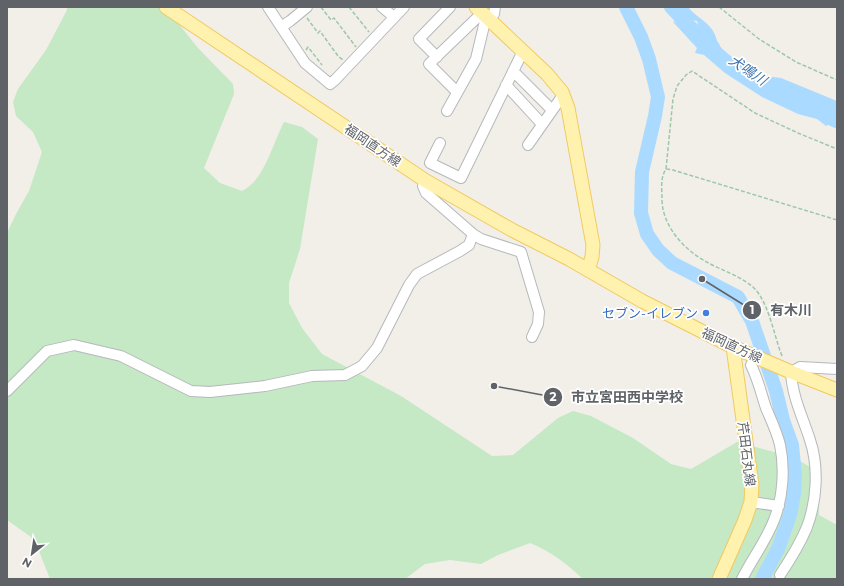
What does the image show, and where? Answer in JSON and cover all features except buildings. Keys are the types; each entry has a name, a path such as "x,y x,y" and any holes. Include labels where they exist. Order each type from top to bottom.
{"main road":[{"name":"福岡直方線","path":"166,7 426,181 642,301 733,347 749,359 787,371 837,390"},
{"path":"485,12 547,74 563,95 568,108 593,245 592,257 588,270"},
{"name":"芹田石丸線","path":"719,579 745,520 751,502 751,475 733,347"}],"street":[{"path":"268,7 283,26 305,63 330,84 350,65 404,7"},
{"path":"382,7 394,17"},
{"path":"436,57 419,38 450,7"},
{"path":"283,26 304,9"},
{"path":"457,92 429,64 485,12"},
{"path":"447,111 476,59 485,12"},
{"path":"440,143 430,163 461,178 523,51"},
{"path":"514,71 552,110"},
{"path":"506,86 542,124"},
{"path":"528,145 563,95"},
{"path":"426,181 423,186 426,193 473,234 481,239 521,252 539,312 538,324 532,337"},
{"path":"7,391 47,351 74,345 121,356 191,391 210,392 265,386 312,376 345,375 362,366 377,348 416,274 469,245 473,234"},
{"path":"742,579 775,519 779,506 782,486 783,465 780,444 757,377 749,359"},
{"path":"780,576 806,529 812,510 816,478 814,458 810,441 787,371 800,367 837,369"},
{"path":"751,502 779,506"}],"path":[{"path":"321,7 331,20 334,18 357,48 362,52"},
{"path":"349,7 366,29 375,37"},
{"path":"719,7 759,39 796,62 837,80"},
{"path":"304,9 318,33 320,31 338,56 350,65"},
{"path":"787,371 761,298 752,287 740,279 704,261 687,248 674,234 664,216 662,183 663,174 666,170 673,98 677,86 686,75 692,71 755,113 837,149"},
{"path":"666,170 673,170 837,220"}],"green space":[{"path":"67,7 165,7 198,48 233,84 234,94 204,168 220,183 242,191 250,186 267,161 284,122 302,127 318,139 300,249 289,283 289,303 302,328 322,354 401,396 492,456 513,455 558,418 573,411 591,416 633,438 671,464 691,469 737,442 793,457 810,467 821,478 818,493 819,515 837,525 837,579 583,579 558,558 530,543 498,555 481,564 450,560 425,564 405,579 50,579 39,551 31,537 7,520 7,233 29,191 42,152 33,132 16,116 13,102 18,89 46,50 67,10"}],"water":[{"path":"676,7 688,7 710,27 719,45 724,51 747,67 765,75 781,78 837,101 837,129 828,125 826,126 817,119 798,114 762,97 725,73 704,55 695,53 697,48 673,21 698,38 700,29 697,21 691,20"}],"waterway":[{"path":"626,7 641,37 649,59 658,97 642,172 641,213 647,234 658,250 672,263 738,297 752,321 776,391 783,420 792,445 795,475 794,494 790,515 778,549 762,579"},
{"name":"犬鳴川","path":"671,7 688,25 713,47"}],"place":[{"name":"有木川","path":"702,279"},
{"name":"セブン-イレブン","path":"706,313"},
{"name":"市立宮田西中学校","path":"494,386"}]}
